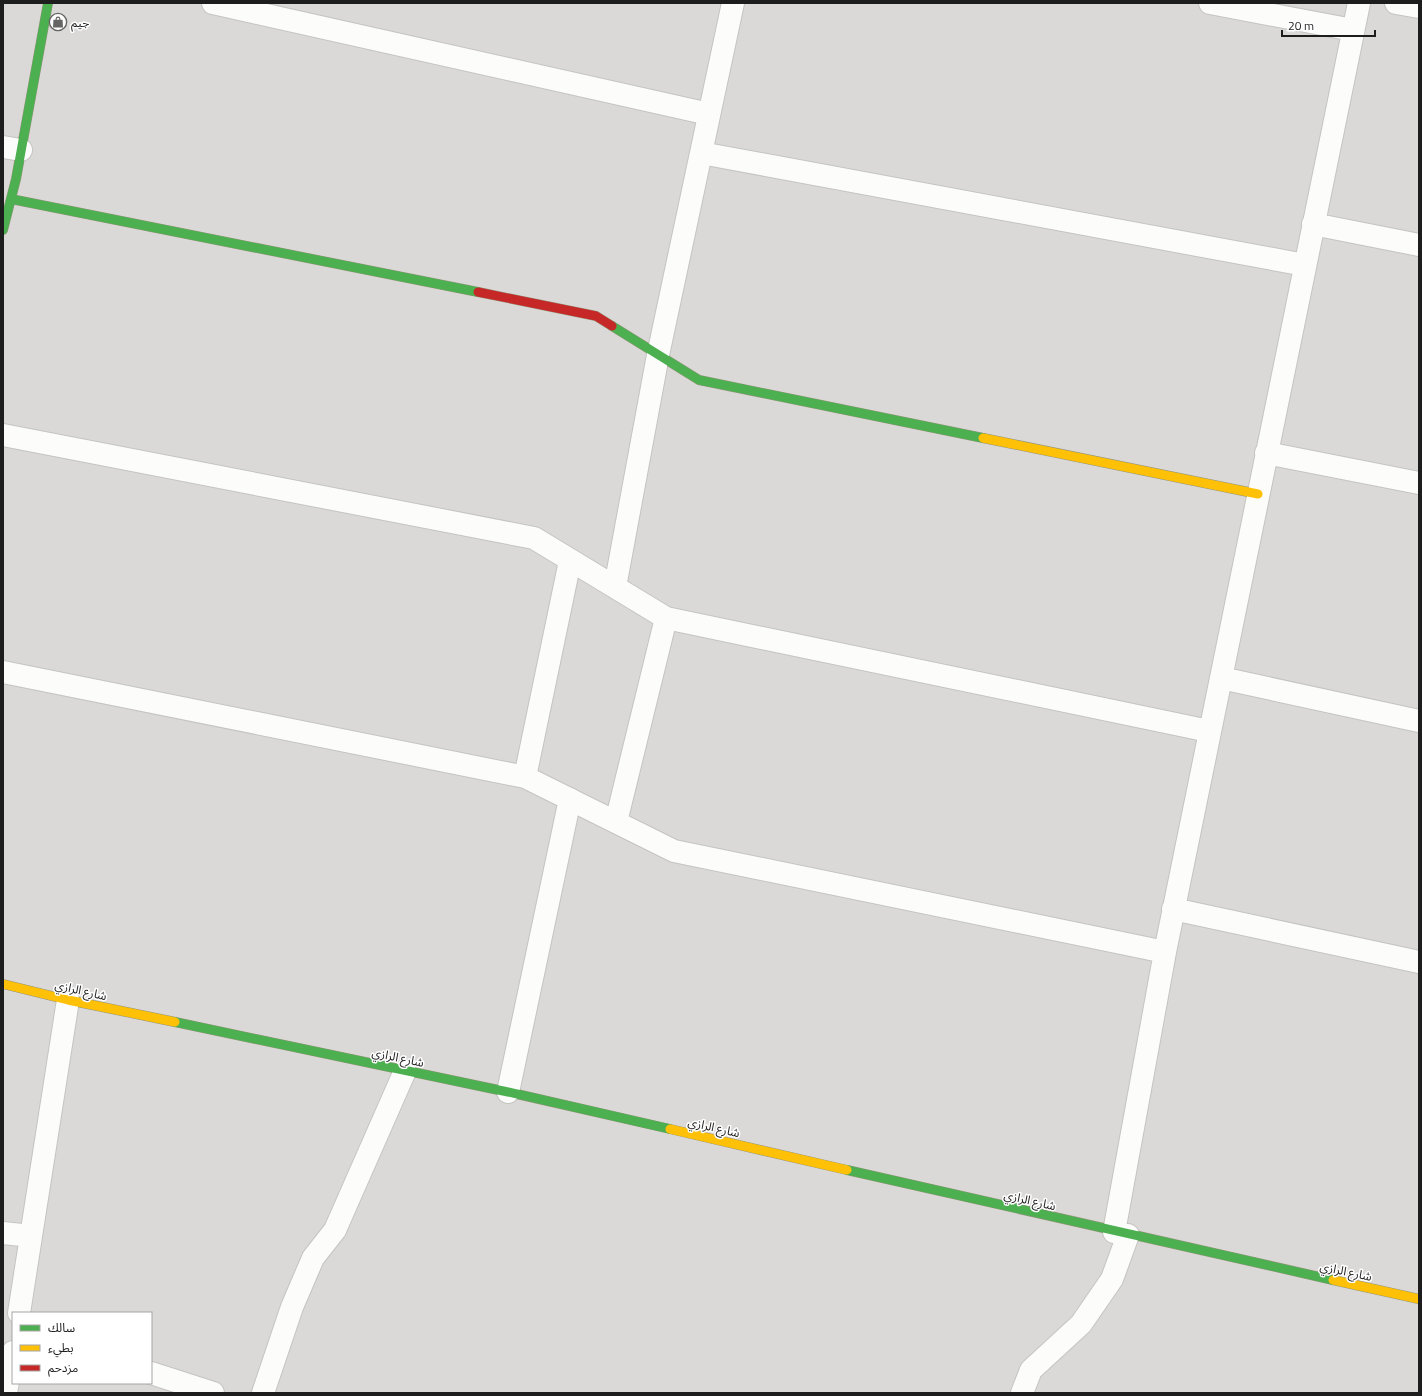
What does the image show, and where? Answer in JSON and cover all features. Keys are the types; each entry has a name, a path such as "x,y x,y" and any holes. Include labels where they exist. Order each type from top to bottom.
{"street":[{"path":"3,230 11,199 12,148 48,3"},
{"path":"213,3 709,114"},
{"path":"615,587 658,355 733,3"},
{"path":"1210,3 1353,30"},
{"path":"1022,1393 1031,1370 1081,1324 1112,1278 1121,1234 1173,908 1359,3"},
{"path":"1396,3 1419,7"},
{"path":"701,153 1305,265"},
{"path":"11,199 596,316 699,380 1258,494"},
{"path":"1313,224 1419,245"},
{"path":"3,435 534,538 666,618 1210,731"},
{"path":"1266,453 1419,483"},
{"path":"525,777 570,560"},
{"path":"616,822 666,618"},
{"path":"3,672 525,777 674,851 1165,952"},
{"path":"1220,678 1419,721"},
{"path":"508,1092 570,799"},
{"path":"1173,908 1419,962"},
{"name":"شارع الرازي","path":"3,984 68,1000 508,1092 1121,1234 1419,1299"},
{"path":"19,1312 68,1000"},
{"path":"263,1393 292,1307 313,1258 335,1230 406,1071"},
{"path":"3,1233 31,1236"},
{"path":"6,1393 12,1358"},
{"path":"152,1373 213,1393"}],"shaded area":[{"path":"3,3 1419,3 1419,1393 3,1393"}],"traffic: fast":[{"path":"3,230 16,179 48,3"},
{"path":"11,199 478,292"},
{"path":"612,326 699,380 983,438"},
{"path":"175,1022 508,1092 670,1129"},
{"path":"847,1170 1333,1280"}],"traffic: slow":[{"path":"983,438 1258,494"},
{"path":"3,984 68,1000 175,1022"},
{"path":"670,1129 847,1170"},
{"path":"1333,1280 1419,1299"}],"traffic: jam":[{"path":"478,292 596,316 612,326"}],"place":[{"name":"جيم","path":"58,22"}]}
